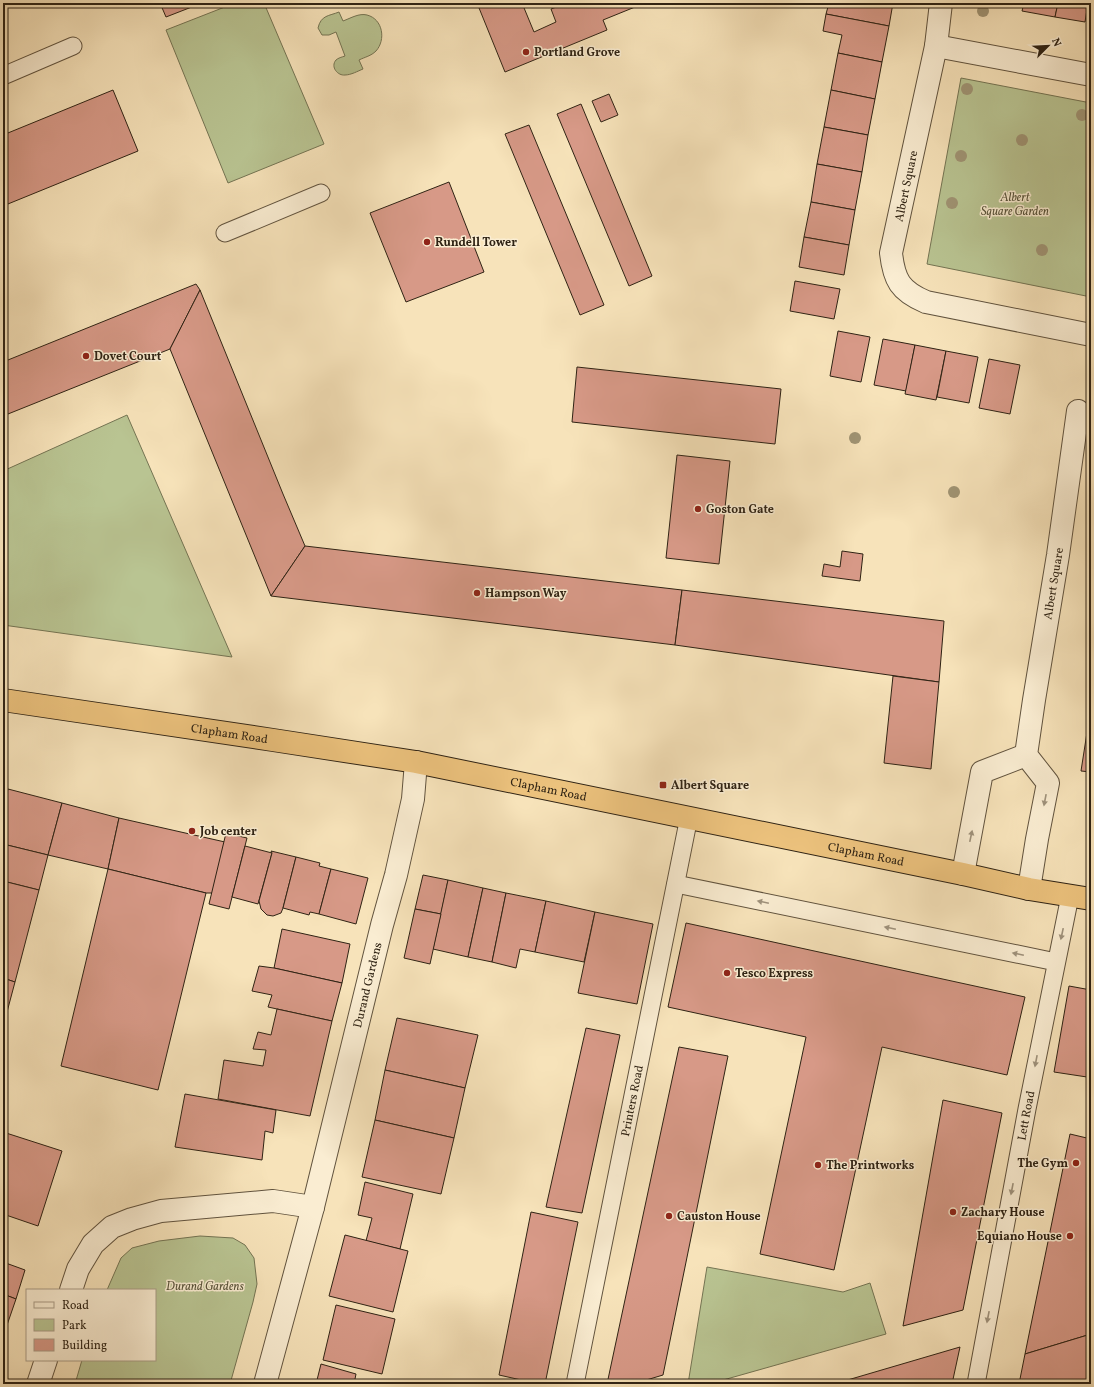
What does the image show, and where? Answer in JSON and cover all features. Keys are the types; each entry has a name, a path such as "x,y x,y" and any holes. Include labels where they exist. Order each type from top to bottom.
{"highway":[{"name":"Clapham Road","path":"3,700 416,762 689,817 1029,889 1091,899"}],"street":[{"name":"Albert Square","path":"941,3 936,46 891,253 893,272 902,287 912,296 926,302 1091,335"},
{"path":"936,46 1091,75"},
{"name":"Albert Square","path":"1026,755 1058,555 1078,411"},
{"path":"963,874 982,772 1026,755 1048,784 1029,889"},
{"name":"Durand Gardens","path":"265,1384 313,1207 409,819 414,798 416,762"},
{"path":"71,1289 78,1270 93,1244 112,1227 132,1219 161,1211 273,1201 313,1207"},
{"path":"38,1384 46,1361"}],"lane":[{"path":"3,76 73,46"},
{"path":"224,233 321,193"},
{"name":"Printers Road","path":"575,1384 689,817"},
{"path":"676,884 1056,962"},
{"name":"Lett Road","path":"976,1384 1027,1109 1070,896"}],"green space":[{"path":"235,3 264,3 324,144 228,183 166,30"},
{"path":"339,12 343,21 361,15 372,17 380,25 382,36 376,51 359,60 363,69 347,75 337,73 334,68 334,63 336,60 345,56 336,32 329,35 322,35 318,28 323,18"},
{"name":"Albert Square Garden","path":"961,78 1091,103 1091,297 927,264"},
{"path":"127,415 232,657 3,625 3,471"},
{"name":"Durand Gardens","path":"200,1236 233,1238 245,1245 254,1258 257,1284 230,1384 75,1384 82,1361 156,1361 156,1289 107,1289 121,1258 132,1248 159,1241"},
{"path":"707,1267 843,1292 870,1283 886,1334 709,1384 688,1384"}],"building":[{"path":"160,3 202,3 166,17"},
{"name":"Portland Grove","path":"477,3 522,3 534,32 556,22 551,9 567,3 634,3 635,7 603,20 607,30 505,72"},
{"path":"829,3 893,3 889,26 826,14"},
{"path":"1024,3 1058,3 1055,17 1022,11"},
{"path":"1058,3 1088,3 1085,22 1055,17"},
{"path":"826,14 889,26 882,62 838,53 842,35 823,31"},
{"path":"838,53 882,62 875,99 831,90"},
{"path":"113,90 138,151 3,206 3,135"},
{"path":"831,90 875,99 868,135 824,127"},
{"path":"609,94 618,115 601,122 592,101"},
{"path":"581,104 652,276 629,286 557,114"},
{"path":"529,125 604,305 580,315 505,134"},
{"path":"824,127 868,135 862,172 817,164"},
{"path":"817,164 862,172 855,210 811,202"},
{"name":"Rundell Tower","path":"449,182 484,272 406,302 370,213"},
{"path":"811,202 855,210 849,245 804,237"},
{"path":"804,237 849,245 844,275 799,267"},
{"path":"795,281 840,289 834,319 790,311"},
{"name":"Dovet Court","path":"196,284 200,290 170,349 3,416 3,362"},
{"path":"200,290 305,546 271,596 170,349"},
{"path":"838,331 870,337 861,382 830,376"},
{"path":"883,339 915,345 906,391 874,385"},
{"path":"915,345 946,351 936,400 905,394"},
{"path":"946,351 978,357 969,403 937,397"},
{"path":"989,359 1020,365 1010,414 979,408"},
{"path":"577,367 781,389 775,444 572,422"},
{"name":"Goston Gate","path":"677,455 730,461 719,564 666,558"},
{"name":"Hampson Way","path":"305,546 682,590 675,645 271,596"},
{"path":"842,551 863,554 860,581 822,576 824,564 840,567"},
{"path":"682,590 944,621 939,682 675,645"},
{"path":"893,676 939,682 931,769 884,763"},
{"path":"1088,726 1091,727 1091,772 1081,771"},
{"path":"8,789 62,803 48,855 3,844 3,808"},
{"path":"62,803 119,818 108,869 48,855"},
{"path":"119,818 225,842 213,893 206,893 108,869"},
{"path":"226,833 247,838 229,909 209,904"},
{"path":"3,844 48,855 39,890 3,881"},
{"path":"245,846 272,853 258,904 232,897"},
{"path":"271,851 296,857 283,908 281,913 273,916 267,915 261,909 259,901 272,853"},
{"path":"296,857 320,863 319,866 331,869 319,914 310,912 309,915 283,908"},
{"path":"108,869 206,893 158,1090 61,1066"},
{"path":"331,869 368,878 356,924 319,914"},
{"path":"423,875 448,880 441,914 415,909"},
{"path":"448,880 483,888 468,957 433,949"},
{"path":"3,881 39,890 15,982 3,978"},
{"path":"483,888 506,893 492,962 468,957"},
{"path":"506,893 546,901 535,952 520,949 516,968 492,962"},
{"path":"546,901 595,912 584,962 535,952"},
{"path":"415,909 441,914 430,964 404,958"},
{"path":"595,912 653,924 637,1004 578,993"},
{"name":"The Printworks","path":"686,923 1025,997 1007,1075 882,1047 834,1270 760,1254 806,1037 668,1007"},
{"path":"282,929 350,944 342,983 274,968"},
{"path":"259,966 342,983 332,1021 268,1007 272,995 252,991"},
{"path":"3,978 15,982 3,1027"},
{"path":"1069,986 1091,990 1091,1052 1087,1077 1054,1072"},
{"path":"277,1009 332,1021 310,1116 218,1099 224,1060 263,1066 266,1050 253,1049 258,1032 271,1035"},
{"path":"397,1018 478,1035 465,1088 385,1070"},
{"path":"586,1028 620,1035 582,1213 546,1207"},
{"name":"Causton House","path":"679,1047 728,1056 663,1375 633,1384 607,1384"},
{"path":"385,1070 465,1088 454,1138 375,1120"},
{"path":"185,1094 276,1110 273,1133 265,1131 262,1160 175,1147"},
{"name":"Zachary House","path":"943,1100 1002,1113 963,1310 903,1326"},
{"path":"375,1120 454,1138 441,1194 362,1177"},
{"path":"3,1132 62,1151 38,1226 3,1214"},
{"name":"Equiano House","path":"1070,1134 1091,1139 1091,1334 1025,1354"},
{"path":"365,1182 413,1194 400,1249 366,1241 372,1218 358,1215"},
{"path":"531,1212 578,1222 545,1384 499,1375"},
{"path":"345,1235 408,1251 393,1312 329,1296"},
{"path":"3,1262 25,1270 16,1299 3,1294"},
{"path":"3,1294 16,1299 6,1328 3,1327"},
{"path":"336,1305 395,1319 382,1374 323,1360"},
{"path":"1091,1334 1091,1384 1019,1384 1025,1354"},
{"path":"960,1347 952,1384 834,1384"},
{"path":"321,1364 356,1374 354,1384 316,1384"}],"place":[{"name":"Portland Grove","path":"526,52"},
{"name":"Rundell Tower","path":"427,242"},
{"name":"Dovet Court","path":"86,356"},
{"name":"Goston Gate","path":"698,509"},
{"name":"Hampson Way","path":"477,593"},
{"name":"Albert Square","path":"663,785"},
{"name":"Job center","path":"192,831"},
{"name":"Tesco Express","path":"727,973"},
{"name":"The Gym","path":"1076,1163"},
{"name":"The Printworks","path":"818,1165"},
{"name":"Zachary House","path":"953,1212"},
{"name":"Causton House","path":"669,1216"},
{"name":"Equiano House","path":"1070,1236"}]}
